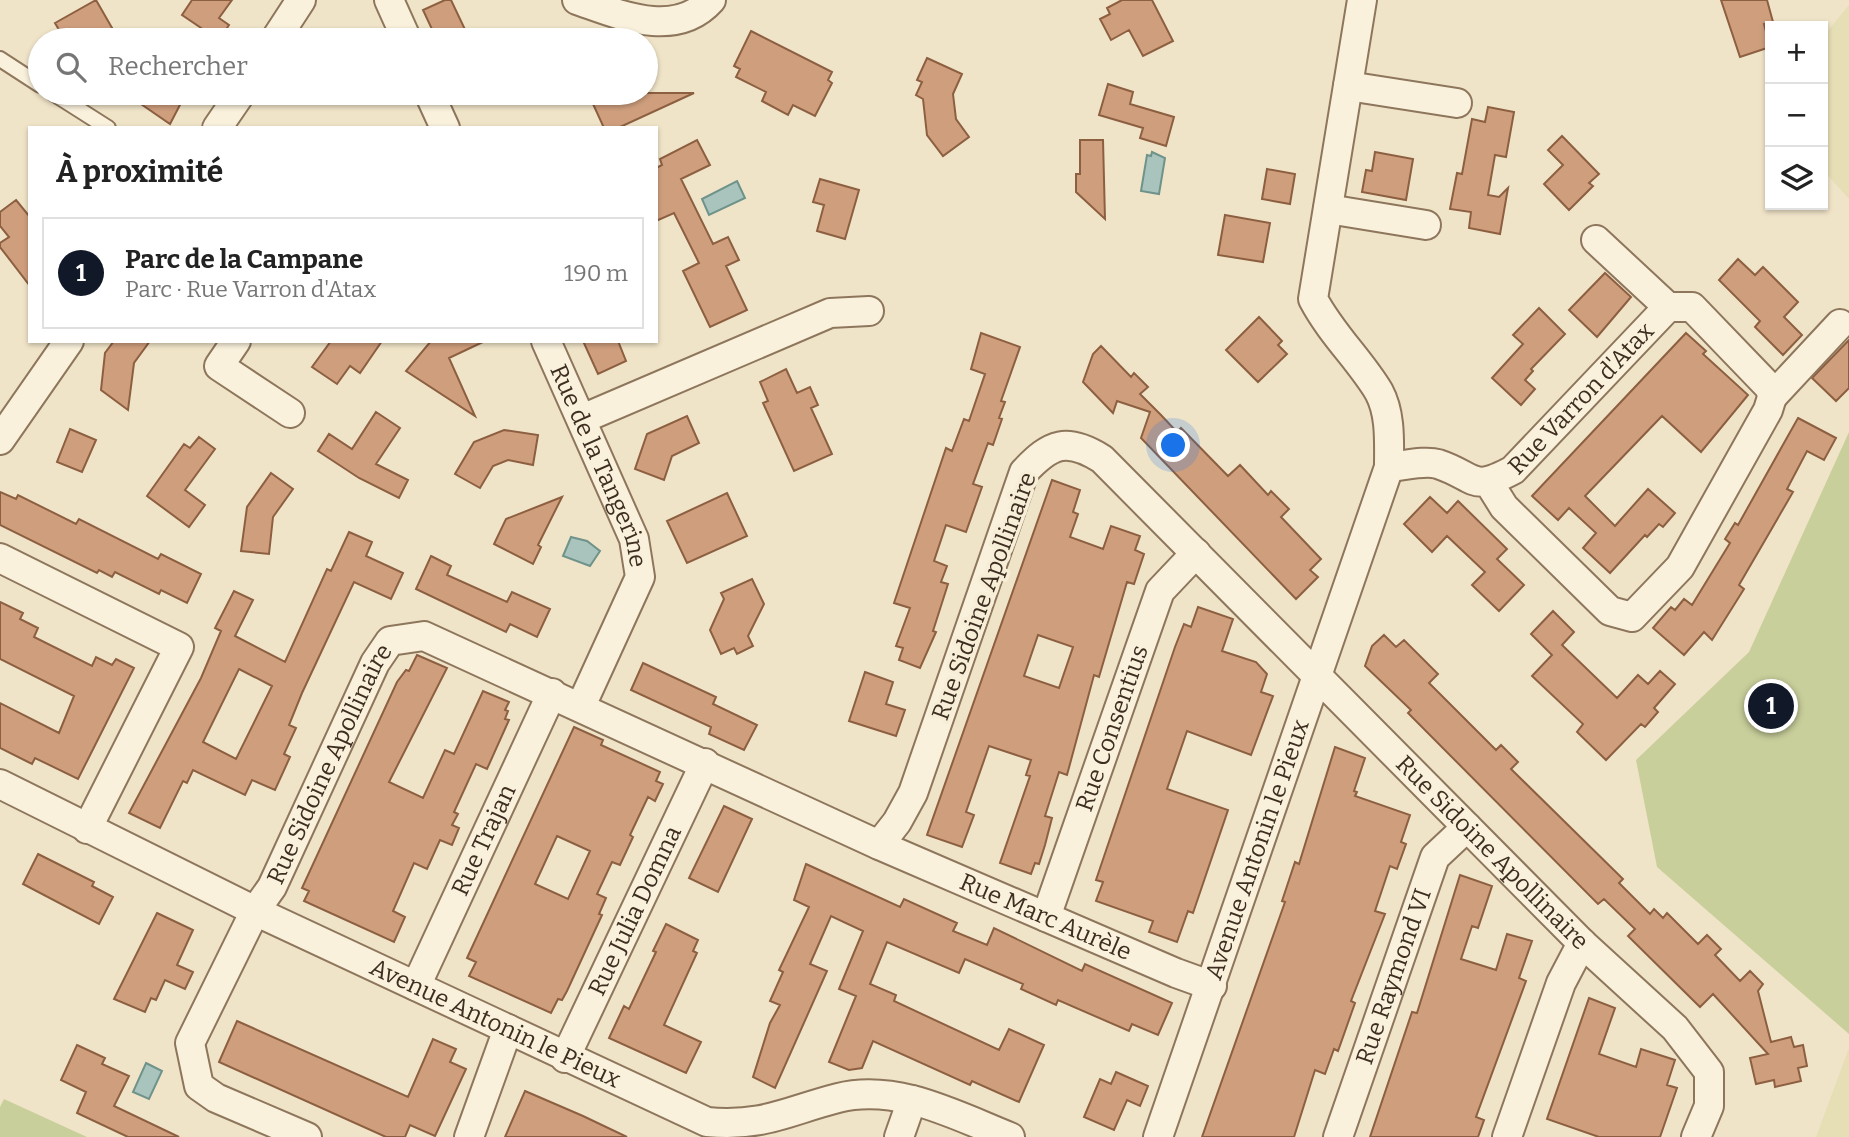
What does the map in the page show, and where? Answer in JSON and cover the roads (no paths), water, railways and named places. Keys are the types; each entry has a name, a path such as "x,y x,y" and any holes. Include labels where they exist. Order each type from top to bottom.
{"street":[{"path":"283,28 301,0"},
{"path":"389,0 402,28"},
{"path":"577,0 634,20 672,22 703,9 711,0"},
{"name":"Avenue Antonin le Pieux","path":"1158,1137 1389,467 1389,427 1380,394 1328,328 1313,299 1362,0"},
{"path":"1348,86 1457,103"},
{"path":"218,126 233,105"},
{"path":"433,105 440,126"},
{"path":"1328,209 1426,225"},
{"name":"Rue Varron d'Atax","path":"1596,240 1668,307 1692,307 1770,388 1772,397"},
{"name":"Rue Varron d'Atax","path":"1389,467 1436,463 1470,480 1489,483 1513,470 1668,307"},
{"path":"582,419 830,313 869,312"},
{"name":"Rue Varron d'Atax","path":"1489,483 1504,507 1610,611 1632,617 1680,566 1761,422 1772,397 1840,324"},
{"path":"0,440 68,343"},
{"path":"235,343 219,366 290,413"},
{"name":"Rue de la Tangerine","path":"547,343 634,540 640,577 581,706"},
{"name":"Rue Sidoine Apollinaire","path":"255,911 272,887 375,663 390,641 424,636 879,845 897,822 913,793 1024,472 1044,450 1062,445 1081,445 1102,458 1582,943 1675,1028 1709,1072 1709,1106 1696,1137"},
{"name":"Rue Consentius","path":"1046,917 1160,591 1195,553"},
{"path":"0,558 179,647 87,829"},
{"name":"Rue Trajan","path":"416,986 552,693"},
{"name":"Rue Julia Domna","path":"565,1058 705,763"},
{"name":"Avenue Antonin le Pieux","path":"0,784 255,911 707,1122 751,1123 840,1097 871,1095 912,1100 1010,1137"},
{"name":"Rue Raymond VI","path":"1338,1137 1435,857 1466,827"},
{"name":"Rue Marc Aurèle","path":"879,845 1176,974 1212,986"},
{"path":"255,911 190,1043 191,1060 199,1086 216,1098 307,1137"},
{"path":"1507,1137 1561,983 1582,943"},
{"path":"469,1137 508,1029"},
{"path":"900,1137 912,1100"}],"lane":[{"path":"0,59 28,77"},
{"path":"72,105 105,126"}],"water":[{"path":"1152,152 1165,158 1159,194 1141,191 1147,155 1151,156"},
{"path":"737,181 745,198 709,215 702,199"},
{"path":"571,537 587,541 600,551 590,566 563,556"},
{"path":"146,1063 162,1071 149,1099 133,1092"}],"place":[{"name":"Parc de la Campane","path":"1771,706"}]}
